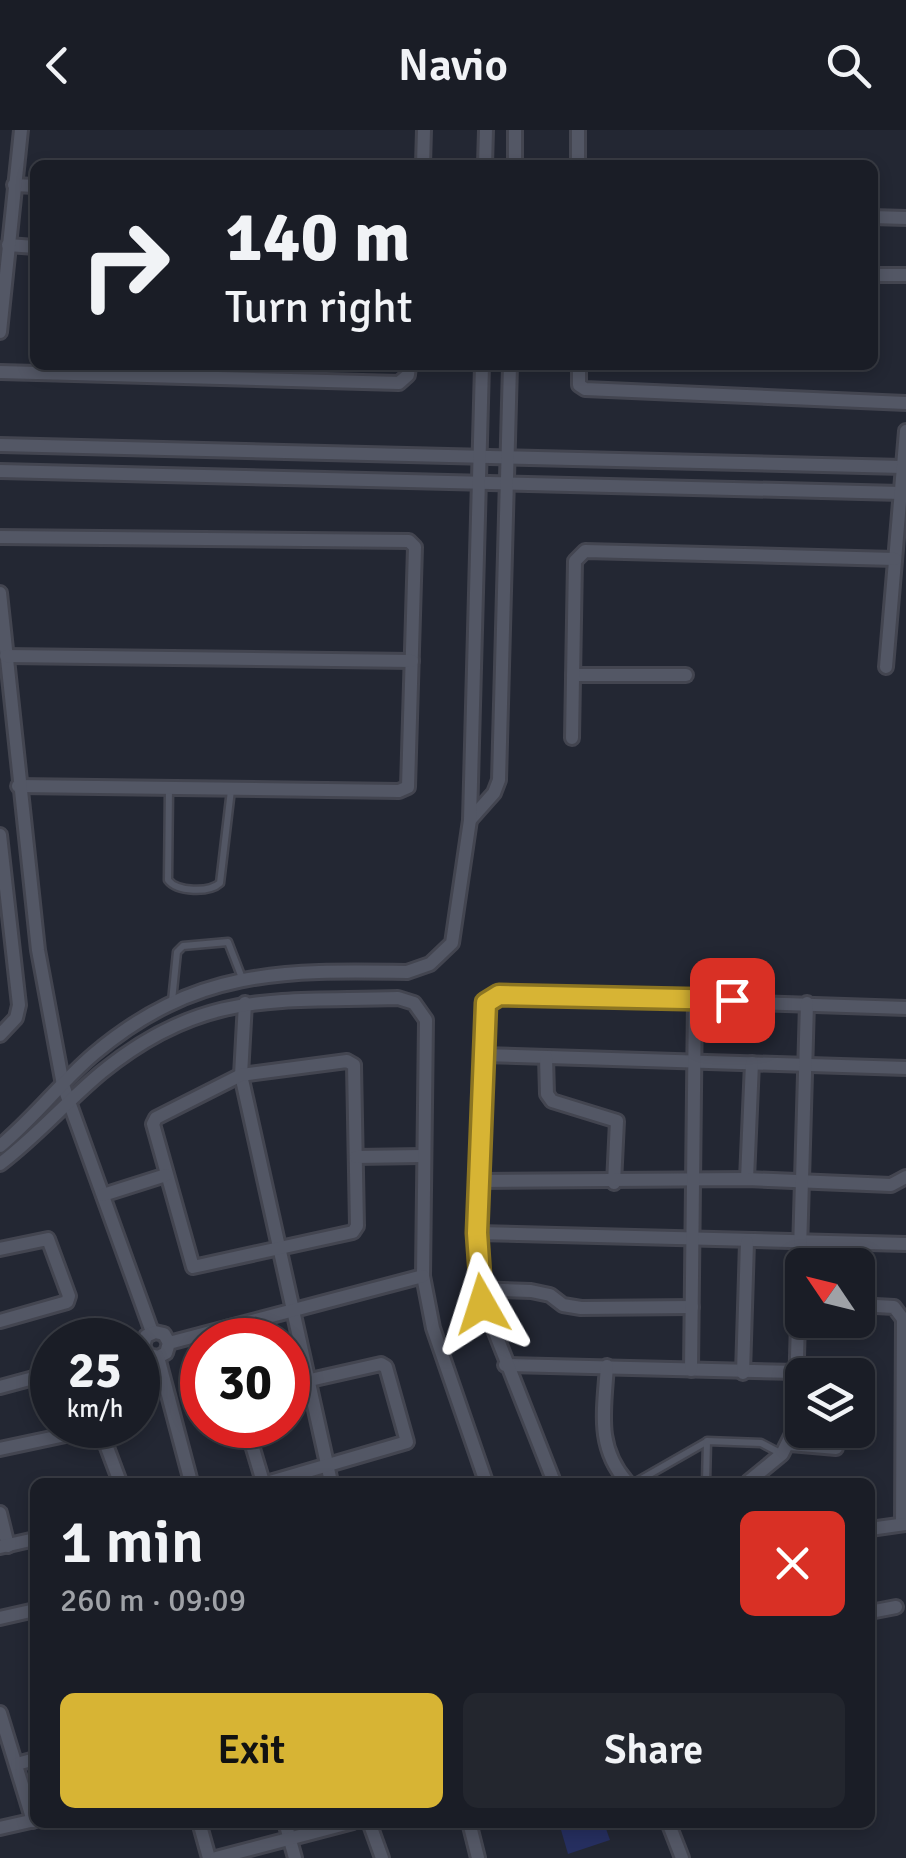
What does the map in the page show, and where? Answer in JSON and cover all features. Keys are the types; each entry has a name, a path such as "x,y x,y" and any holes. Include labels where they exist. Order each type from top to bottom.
{"street":[{"path":"0,332 21,130"},
{"path":"423,160 424,130"},
{"path":"486,130 486,160"},
{"path":"514,160 516,130"},
{"path":"578,130 578,160"},
{"path":"14,185 30,186"},
{"path":"878,218 906,218"},
{"path":"8,246 30,247"},
{"path":"878,275 906,276"},
{"path":"0,372 400,383 408,370"},
{"path":"0,1146 140,1018 172,1000 242,978 406,972 430,964 452,943 470,820 482,370"},
{"path":"470,820 494,793 499,780 510,370"},
{"path":"579,370 579,385 584,389 906,403"},
{"path":"886,667 906,431"},
{"path":"0,445 903,466"},
{"path":"0,471 901,493"},
{"path":"0,536 409,541 415,548 408,787 399,791 18,786"},
{"path":"572,738 575,561 585,551 896,559"},
{"path":"0,593 38,950 63,1085 147,1318"},
{"path":"6,656 412,661"},
{"path":"573,675 686,675"},
{"path":"0,835 20,1005 16,1018 0,1035"},
{"path":"552,1478 478,1290 484,1008 499,995 906,1008"},
{"path":"0,1164 67,1103 153,1036 201,1012 245,1002 398,998 414,1002 426,1020 423,1276 433,1328 485,1478"},
{"path":"691,1370 695,999"},
{"path":"245,1002 241,1075 291,1318"},
{"path":"802,1248 808,1003"},
{"path":"482,1055 906,1068"},
{"path":"546,1057 547,1094 552,1101 616,1121 614,1183"},
{"path":"347,1061 354,1065 357,1226 353,1232 278,1252 193,1266 154,1124 156,1118 241,1075 347,1061"},
{"path":"747,1180 752,1063"},
{"path":"356,1157 422,1156"},
{"path":"102,1195 166,1175"},
{"path":"479,1181 747,1180 891,1185 906,1177"},
{"path":"477,1233 906,1244"},
{"path":"0,1249 48,1239 70,1296 67,1302 0,1321"},
{"path":"743,1373 747,1242"},
{"path":"169,1343 423,1276"},
{"path":"478,1290 532,1291 550,1295 563,1306 582,1308 692,1307"},
{"path":"875,1306 894,1307 904,1319 905,1436 904,1524 875,1528"},
{"path":"160,1333 169,1343 166,1352 160,1353"},
{"path":"302,1478 329,1475 407,1442 381,1364 310,1379"},
{"path":"505,1365 785,1372"},
{"path":"607,1366 603,1438 612,1465 623,1478"},
{"path":"0,1387 30,1379"},
{"path":"160,1392 190,1478"},
{"path":"310,1397 329,1475"},
{"path":"0,1449 89,1430 102,1434 118,1478"},
{"path":"254,1448 266,1478"},
{"path":"753,1478 786,1449 836,1448"},
{"path":"0,1513 4,1546 30,1540"},
{"path":"875,1611 896,1606"},
{"path":"0,1618 30,1611"},
{"path":"0,1713 30,1807"},
{"path":"17,1764 30,1761"},
{"path":"0,1828 30,1821"},
{"path":"200,1828 215,1858 331,1828"},
{"path":"287,1828 295,1858"},
{"path":"371,1828 382,1858"},
{"path":"470,1828 477,1858"},
{"path":"670,1828 682,1858"}],"lane":[{"path":"170,788 168,880 177,888 210,889 220,883 231,789"},
{"path":"172,1000 177,952 183,946 225,941 232,947 242,978"},
{"path":"706,1478 707,1442"},
{"path":"643,1478 707,1442 786,1449"}],"shaded area":[{"path":"560,1828 606,1828 610,1840 568,1854"}],"route":[{"path":"482,1304 477,1276 477,1233 486,1003 499,995 732,1000"}]}
